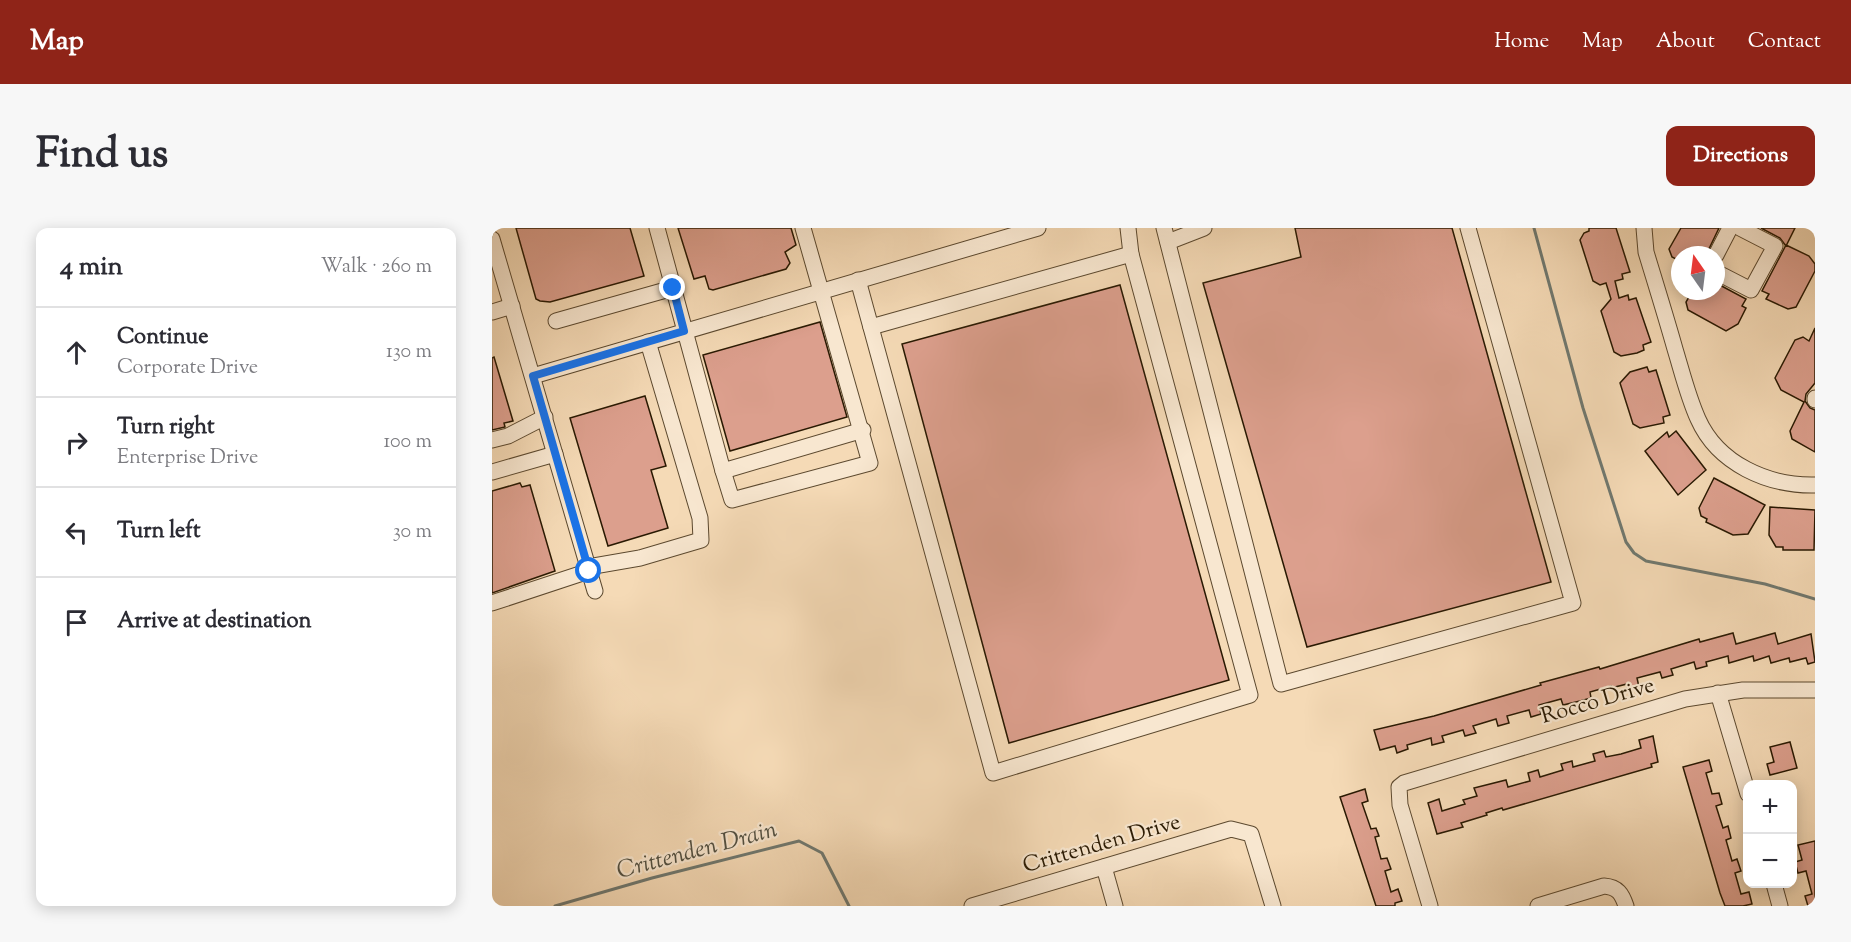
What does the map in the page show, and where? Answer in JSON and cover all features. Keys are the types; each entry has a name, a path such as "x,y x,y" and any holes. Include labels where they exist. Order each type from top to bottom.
{"street":[{"path":"657,228 732,500 870,463 819,291 803,228"},
{"path":"533,376 858,280 986,235 1038,228"},
{"path":"858,280 993,773 1250,695 1131,254 1128,228"},
{"path":"1203,228 1166,235 1281,684 1573,603 1468,228"},
{"path":"1644,228 1646,252 1682,370 1698,419 1708,436 1726,455 1755,474 1786,484 1815,485"},
{"path":"1721,246 1730,228"},
{"path":"1725,277 1751,290 1775,246 1740,228"},
{"path":"492,239 497,276 512,306 595,591"},
{"path":"871,327 1131,254"},
{"path":"556,321 673,288"},
{"path":"492,312 512,306"},
{"path":"492,603 588,569 640,558 700,540 700,518 648,342"},
{"path":"492,440 508,436 545,417"},
{"path":"723,471 862,430"},
{"path":"492,472 555,454"},
{"name":"Rocco Drive","path":"1430,906 1400,805 1399,787 1685,699 1718,693 1815,690"},
{"path":"1718,693 1744,780"},
{"name":"Crittenden Drive","path":"972,906 1231,829 1244,830 1251,834 1273,906"},
{"path":"1104,867 1115,906"},
{"path":"1538,906 1596,888 1615,889 1621,893 1626,906"},
{"path":"1775,888 1780,906"}],"building":[{"path":"516,228 630,228 644,276 550,302 540,301 536,299"},
{"path":"678,228 791,228 796,245 785,252 790,263 786,269 713,290 709,289 705,276 694,279"},
{"path":"1295,228 1452,228 1551,582 1307,647 1203,283 1301,257"},
{"path":"1589,228 1616,228 1630,272 1622,274 1623,279 1615,281 1619,298 1628,295 1629,300 1636,298 1651,342 1643,345 1644,350 1637,353 1621,356 1614,352 1601,311 1611,299 1606,283 1600,285 1593,281 1580,240"},
{"path":"1681,228 1719,228 1710,246 1671,246 1671,254 1669,249"},
{"path":"1761,228 1795,228 1786,246 1780,238"},
{"path":"1786,245 1809,256 1815,264 1815,271 1796,307 1788,309 1766,299 1769,294 1762,291"},
{"path":"1120,285 1229,680 1009,743 902,344"},
{"path":"1725,288 1746,299 1742,306 1746,308 1738,324 1726,331 1688,310 1687,300 1725,300"},
{"path":"820,322 847,417 730,451 703,355"},
{"path":"1815,328 1815,383 1806,394 1805,401 1810,408 1815,410 1815,452 1792,439 1790,431 1804,402 1781,390 1775,378 1795,340 1803,337 1809,341"},
{"path":"494,357 513,421 504,423 505,427 492,430 492,358"},
{"path":"1647,367 1649,372 1656,370 1670,415 1663,417 1664,423 1640,428 1633,424 1620,383 1630,372"},
{"path":"645,396 666,466 651,470 668,528 608,546 570,418"},
{"path":"1676,431 1706,470 1678,495 1645,451 1667,432 1669,437"},
{"path":"1714,478 1765,505 1748,534 1733,535 1706,522 1707,519 1701,516 1699,508"},
{"path":"520,483 522,487 530,485 555,571 492,593 492,491"},
{"path":"1770,507 1815,510 1814,550 1783,550 1783,547 1776,547 1769,535"},
{"path":"1733,633 1736,644 1775,633 1778,644 1811,634 1815,662 1808,664 1806,658 1790,662 1789,658 1771,663 1769,656 1754,661 1753,656 1729,663 1728,656 1706,662 1707,666 1696,669 1694,662 1671,669 1673,675 1662,678 1660,672 1637,678 1639,687 1628,690 1627,684 1611,688 1611,686 1590,692 1591,698 1580,701 1563,705 1561,699 1539,705 1541,714 1531,717 1529,710 1507,716 1509,723 1498,726 1496,719 1473,726 1476,733 1465,736 1463,730 1442,736 1444,742 1432,745 1431,738 1407,745 1408,749 1397,753 1395,746 1380,750 1374,730 1434,716 1541,685 1540,683 1599,667 1600,669 1699,639 1700,642"},
{"path":"1653,736 1658,762 1651,764 1652,767 1503,810 1502,808 1461,823 1463,827 1437,834 1428,803 1439,799 1442,811 1465,804 1463,800 1477,796 1474,788 1506,780 1508,787 1530,781 1528,773 1538,770 1540,777 1563,770 1561,764 1572,761 1573,767 1595,761 1593,754 1604,751 1606,757 1621,754 1641,748 1639,740"},
{"path":"1790,742 1797,768 1770,775 1767,764 1774,762 1770,747"},
{"path":"1709,760 1712,771 1706,773 1712,794 1719,793 1722,804 1716,806 1723,828 1728,826 1731,838 1726,840 1732,861 1737,859 1741,871 1735,873 1741,894 1749,892 1752,904 1725,906 1720,893 1683,767"},
{"path":"1365,789 1368,801 1362,803 1371,829 1376,828 1379,836 1375,837 1381,859 1387,858 1391,869 1385,871 1391,892 1398,889 1402,901 1395,903 1395,906 1376,906 1340,797"},
{"path":"1815,841 1815,906 1808,906 1805,896 1812,894 1806,871 1798,873 1797,861 1802,860 1798,845"}],"waterway":[{"path":"1534,228 1583,408 1626,542 1634,553 1646,561 1765,584 1815,599"},
{"name":"Crittenden Drain","path":"555,906 652,878 799,841 822,853 849,906"}],"route":[{"path":"589,571 533,376 684,331 673,288"}]}
